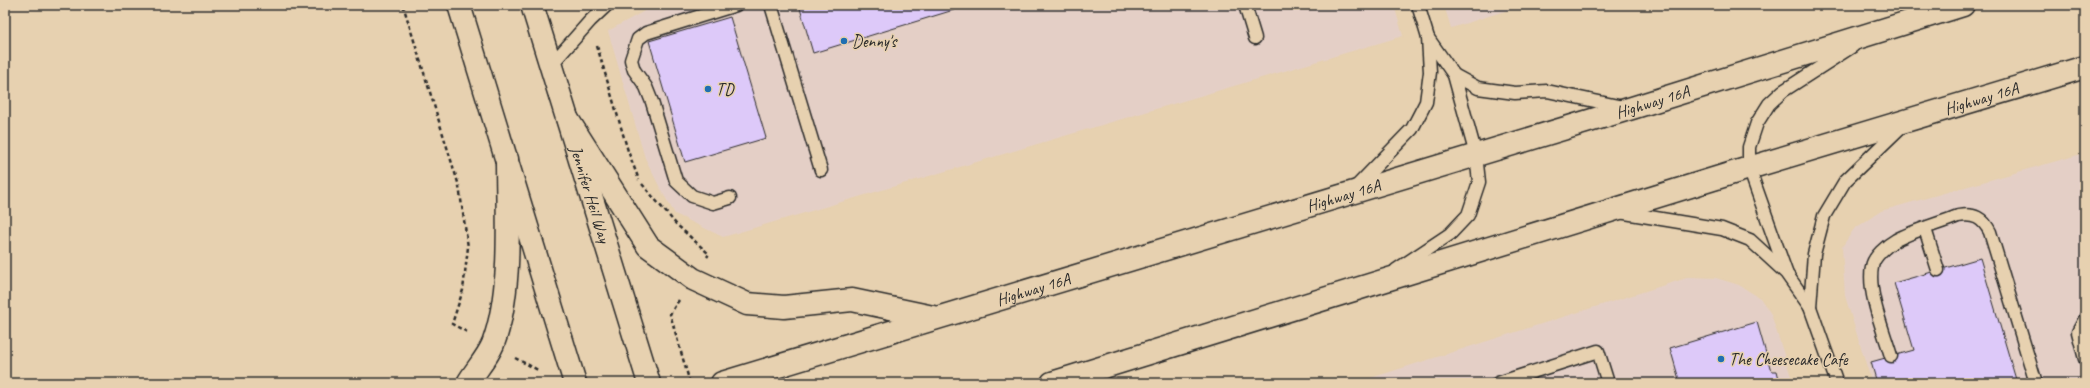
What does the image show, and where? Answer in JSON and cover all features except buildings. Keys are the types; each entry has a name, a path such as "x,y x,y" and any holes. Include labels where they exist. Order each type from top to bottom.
{"main road":[{"path":"459,5 575,383"},
{"name":"Jennifer Heil Way","path":"532,5 649,383"},
{"name":"Highway 16A","path":"722,383 1632,108 1963,5"},
{"name":"Highway 16A","path":"1052,383 1749,168 2085,67"},
{"path":"568,120 648,246 693,279 747,304 784,307 852,300 936,318"},
{"path":"468,383 492,345 505,293 508,246 507,159"}],"lane":[{"path":"551,65 590,21 607,5"},
{"path":"730,198 714,203 692,196 676,180 652,102 646,87 634,70 631,60 638,38 646,33 736,5"},
{"path":"771,5 821,170"},
{"path":"1245,5 1255,38"},
{"path":"1352,192 1412,129 1426,102 1430,72 1428,38 1418,5"},
{"path":"1786,273 1749,168 1749,147 1757,123 1769,104 1783,91 1874,32"},
{"path":"1378,282 1450,234 1468,215 1479,182 1476,154 1454,75 1428,38"},
{"path":"1454,75 1478,88 1516,94 1547,92 1632,108"},
{"path":"1810,307 1814,254 1824,216 1845,181 1908,121"},
{"path":"1612,211 1722,229 1750,240 1786,273 1810,307 1836,383"},
{"path":"1891,356 1874,294 1871,279 1872,265 1882,252 1895,240 1958,216 1968,214 1978,217 1985,222 1990,232 2036,383"},
{"path":"1925,229 1938,270"},
{"path":"2085,319 2078,332 2085,359"},
{"path":"1498,383 1598,351 1608,383"}],"path":[{"path":"403,5 460,186 468,247 463,290 452,324 538,370"},
{"path":"598,46 628,151 640,182 676,224 709,254 670,314 690,383"}],"shaded area":[{"path":"660,5 1394,5 1403,36 723,237 675,214 661,190 645,158 608,31 648,9"},
{"path":"1444,5 1524,5 1451,28"},
{"path":"2085,153 2085,383 1872,383 1845,296 1842,247 1854,229 1881,211"},
{"path":"1690,277 1716,278 1739,285 1760,298 1771,314 1793,383 1355,383"}],"place":[{"name":"Denny's","path":"844,41"},
{"name":"TD","path":"708,89"},
{"name":"The Cheesecake Cafe","path":"1721,359"}]}
